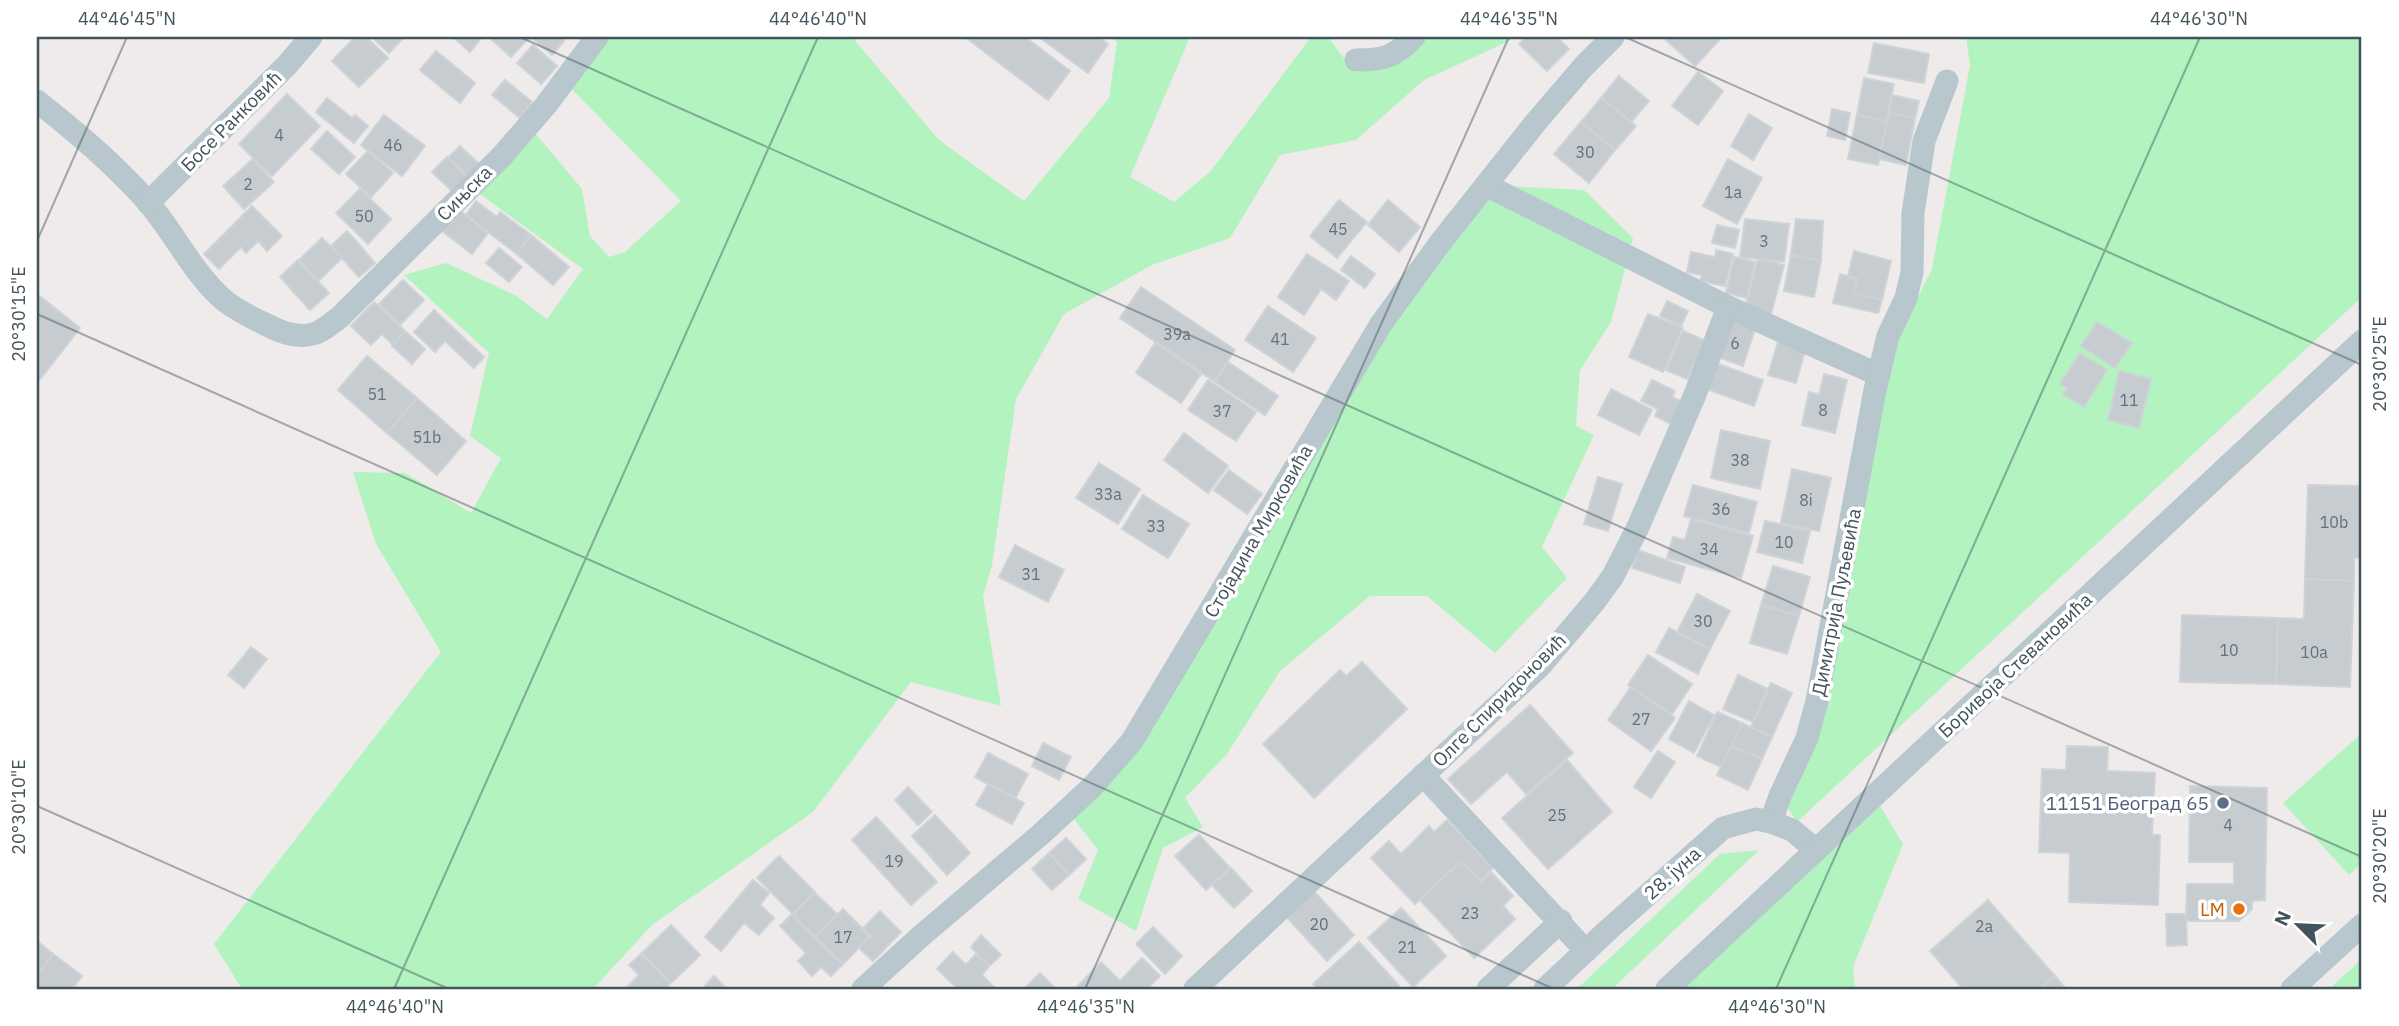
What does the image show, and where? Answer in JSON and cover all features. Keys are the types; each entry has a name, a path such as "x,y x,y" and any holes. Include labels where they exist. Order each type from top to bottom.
{"street":[{"name":"Босе Ранковић","path":"148,203 287,65 311,37"},
{"name":"Сињска","path":"148,203 202,276 224,300 278,331 315,334 340,317 502,156 546,105 597,37"},
{"path":"1356,60 1378,60 1393,55 1415,37"},
{"name":"Стојадина Мирковића","path":"863,989 1040,835 1093,786 1132,741 1381,324 1536,122 1613,37"},
{"name":"Димитрија Пуљевића","path":"1771,822 1807,738 1817,701 1879,375 1888,336 1906,298 1912,272 1913,213 1919,165 1931,119 1947,81"},
{"path":"37,101 93,145 148,203"},
{"path":"1486,184 1728,307 1879,375"},
{"name":"Олге Спиридоновић","path":"1195,989 1540,666 1595,601 1613,576 1638,527 1694,397 1728,307"},
{"name":"Боривоја Стевановића","path":"1667,989 2362,341"},
{"path":"1423,775 1586,951"},
{"name":"28. јуна","path":"1545,989 1716,833 1731,825 1756,819 1771,822 1792,830 1816,850"},
{"path":"1488,989 1561,921"},
{"path":"2292,989 2362,925"}],"green space":[{"path":"597,37 852,37 939,140 1024,201 1109,98 1117,42 1111,37 1190,37 1130,177 1174,202 1210,172 1311,37 1328,37 1355,73 1393,55 1415,37 1513,37 1424,80 1356,140 1280,155 1230,238 1152,265 1064,314 1016,399 992,565 983,596 1001,706 911,682 813,812 652,925 593,989 242,989 214,944 441,652 376,544 353,472 405,473 471,513 501,458 470,436 489,353 404,275 446,263 515,295 547,319 583,269 470,187 529,126 582,189 590,236 609,257 625,252 681,201 563,80"},
{"path":"1966,37 2362,37 2362,297 1797,822 1780,796 1795,767 1879,375 1932,269 1970,65"},
{"path":"1486,185 1584,190 1633,238 1611,322 1580,370 1576,426 1594,435 1542,547 1567,578 1495,653 1427,596 1370,596 1280,671 1227,754 1185,798 1203,827 1163,848 1136,931 1078,899 1098,850 1067,810 1132,741 1241,554"},
{"path":"2362,733 2362,863 2349,875 2283,803"},
{"path":"1874,796 1903,844 1853,967 1855,989 1667,989"},
{"path":"1759,850 1612,989 1577,989 1720,854"},
{"path":"2362,959 2362,989 2329,989"}],"building":[{"path":"355,37 366,37 388,58 359,87 332,61"},
{"path":"372,37 404,37 389,53"},
{"path":"482,37 470,52 455,39"},
{"path":"489,37 523,37 527,40 511,57"},
{"path":"531,37 559,37 564,41 552,55"},
{"path":"965,37 1025,37 1070,71 1048,100"},
{"path":"1039,37 1098,37 1108,44 1088,73"},
{"path":"1526,37 1557,37 1569,49 1547,71 1519,44"},
{"path":"1669,37 1722,37 1695,66 1666,40"},
{"path":"1874,43 1929,54 1924,83 1868,73"},
{"path":"533,45 557,66 541,84 517,63"},
{"path":"436,51 475,83 460,103 420,70"},
{"path":"1698,72 1723,91 1698,125 1672,106"},
{"path":"1619,76 1649,101 1631,122 1601,98"},
{"path":"1864,78 1894,84 1887,121 1857,115"},
{"path":"505,80 532,102 520,118 492,95"},
{"path":"287,94 320,126 272,176 239,144"},
{"path":"1892,95 1919,101 1915,118 1889,113"},
{"path":"327,98 352,118 355,115 368,126 354,143 316,112"},
{"path":"1601,98 1636,126 1615,150 1581,122"},
{"path":"1832,109 1850,113 1845,140 1827,136"},
{"path":"1889,113 1915,118 1906,165 1879,159"},
{"path":"1749,114 1772,128 1753,160 1731,146"},
{"path":"384,115 425,146 402,176 361,145"},
{"path":"1857,115 1887,121 1878,165 1848,159"},
{"path":"1581,122 1615,150 1589,183 1554,154"},
{"path":"327,131 355,157 339,174 311,149"},
{"path":"460,146 479,164 467,176 448,158"},
{"path":"368,151 393,173 371,197 346,174"},
{"path":"447,157 468,178 454,193 432,172"},
{"path":"253,159 274,182 244,209 223,186"},
{"path":"1728,159 1762,178 1737,224 1703,206"},
{"path":"360,189 391,219 368,244 336,213"},
{"path":"1339,200 1367,222 1337,258 1310,236"},
{"path":"1388,200 1420,227 1399,252 1368,225"},
{"path":"476,201 497,217 500,212 531,235 517,254 466,215"},
{"path":"252,206 282,236 267,251 258,241 246,253 241,247 219,269 204,254"},
{"path":"454,206 488,233 472,254 437,227"},
{"path":"1745,219 1789,224 1784,262 1740,257"},
{"path":"1796,219 1823,221 1821,261 1791,255"},
{"path":"1717,225 1739,230 1735,248 1712,243"},
{"path":"347,231 375,263 359,277 331,246"},
{"path":"531,235 569,267 553,285 517,254"},
{"path":"322,238 342,258 318,281 299,260"},
{"path":"499,248 522,267 509,282 486,263"},
{"path":"1716,250 1733,254 1725,286 1700,281 1702,275 1687,272 1691,252 1715,257"},
{"path":"1854,251 1891,261 1882,300 1853,293 1857,279 1848,276"},
{"path":"1307,254 1349,281 1336,300 1321,289 1304,315 1278,297"},
{"path":"1791,255 1821,261 1814,297 1784,291"},
{"path":"1351,256 1375,274 1365,288 1341,270"},
{"path":"1734,257 1755,262 1747,298 1726,293"},
{"path":"1758,259 1784,265 1771,314 1745,308"},
{"path":"298,260 329,293 310,310 280,277"},
{"path":"1840,274 1857,279 1853,293 1882,300 1878,313 1833,303"},
{"path":"403,280 424,300 400,325 379,304"},
{"path":"1141,287 1235,350 1214,381 1120,318"},
{"path":"37,294 80,328 37,383"},
{"path":"1667,301 1688,311 1681,326 1660,316"},
{"path":"374,302 405,331 393,345 382,334 371,345 351,326"},
{"path":"1268,306 1316,338 1293,372 1245,340"},
{"path":"434,310 484,357 474,368 445,341 435,352 414,332"},
{"path":"1648,314 1683,328 1663,372 1629,357"},
{"path":"1727,320 1755,329 1743,366 1715,356"},
{"path":"2097,322 2132,343 2115,368 2081,346"},
{"path":"405,331 425,349 412,364 392,346"},
{"path":"1683,331 1704,340 1687,379 1666,370"},
{"path":"1778,342 1805,350 1796,383 1768,375"},
{"path":"1155,343 1201,374 1181,403 1136,373"},
{"path":"2080,353 2107,370 2084,407 2063,394 2067,388 2060,384"},
{"path":"367,356 417,398 387,433 338,390"},
{"path":"1228,362 1278,396 1265,415 1215,382"},
{"path":"1715,363 1763,380 1754,406 1706,389"},
{"path":"2119,371 2151,379 2139,428 2108,420"},
{"path":"1824,374 1847,380 1835,433 1802,425 1809,392 1819,395"},
{"path":"1208,380 1256,412 1236,441 1188,410"},
{"path":"1652,380 1675,391 1672,397 1686,403 1675,426 1655,416 1658,409 1641,401"},
{"path":"1611,389 1652,410 1639,435 1598,415"},
{"path":"417,398 466,441 437,475 387,433"},
{"path":"1721,430 1770,441 1760,489 1711,478"},
{"path":"1184,433 1228,466 1208,493 1164,460"},
{"path":"1099,463 1140,489 1118,524 1076,498"},
{"path":"1792,469 1831,478 1819,531 1781,523"},
{"path":"1229,470 1262,494 1247,514 1214,490"},
{"path":"1598,477 1622,484 1608,531 1584,524"},
{"path":"1693,485 1757,502 1749,533 1684,516"},
{"path":"2308,485 2362,486 2362,558 2354,558 2354,581 2305,579"},
{"path":"1143,495 1189,524 1168,558 1122,529"},
{"path":"1691,519 1753,536 1741,578 1667,558 1673,537 1685,540"},
{"path":"1765,521 1810,531 1802,563 1757,552"},
{"path":"1015,545 1064,570 1048,602 999,577"},
{"path":"1638,550 1685,567 1680,583 1632,568"},
{"path":"1773,566 1810,577 1799,616 1761,605"},
{"path":"2305,579 2354,581 2350,687 2276,684 2278,618 2304,619"},
{"path":"1697,594 1730,611 1710,649 1677,632"},
{"path":"1761,605 1799,616 1787,654 1750,643"},
{"path":"2182,615 2278,618 2276,684 2180,682"},
{"path":"1669,628 1710,649 1698,674 1656,652"},
{"path":"251,647 267,659 244,688 228,675"},
{"path":"1648,655 1692,684 1672,714 1628,685"},
{"path":"1362,662 1407,709 1314,798 1263,744 1340,670 1346,676"},
{"path":"1738,675 1768,689 1753,722 1723,709"},
{"path":"1771,683 1792,693 1772,737 1751,727"},
{"path":"1631,687 1675,718 1651,751 1608,720"},
{"path":"1689,701 1714,715 1694,753 1669,739"},
{"path":"1530,705 1573,753 1526,794 1507,772 1471,804 1448,779"},
{"path":"1717,712 1742,723 1721,767 1697,756"},
{"path":"1742,723 1772,737 1762,759 1731,746"},
{"path":"1043,743 1071,757 1059,780 1032,766"},
{"path":"1731,746 1762,759 1748,790 1717,775"},
{"path":"2067,746 2108,747 2107,771 2155,773 2152,835 2160,835 2158,905 2069,902 2070,853 2039,852 2042,769 2066,770"},
{"path":"1658,751 1675,762 1651,798 1634,787"},
{"path":"988,753 1028,774 1015,799 975,777"},
{"path":"1567,760 1612,812 1548,869 1502,818"},
{"path":"988,784 1024,803 1012,824 976,805"},
{"path":"2190,786 2267,788 2265,900 2252,901 2252,909 2239,921 2186,921 2187,884 2234,884 2234,862 2189,862"},
{"path":"908,787 932,812 918,825 895,800"},
{"path":"935,815 970,853 947,875 912,836"},
{"path":"876,817 937,882 911,905 852,840"},
{"path":"1447,820 1493,868 1480,881 1461,861 1415,904 1371,858 1389,841 1401,854 1429,826 1434,832"},
{"path":"1199,835 1230,868 1206,890 1175,856"},
{"path":"1066,838 1086,859 1069,875 1049,853"},
{"path":"1049,853 1069,875 1052,890 1032,869"},
{"path":"779,856 815,892 793,914 757,878"},
{"path":"1461,861 1481,882 1491,872 1513,896 1503,906 1515,919 1474,958 1420,900"},
{"path":"1231,868 1252,891 1234,908 1212,885"},
{"path":"753,880 769,893 760,905 774,918 759,935 744,923 721,951 705,937"},
{"path":"1311,888 1354,935 1327,961 1284,914"},
{"path":"815,893 837,914 815,937 793,915"},
{"path":"1988,900 2055,976 2041,989 1963,989 1930,951"},
{"path":"1401,908 1446,956 1413,987 1368,938"},
{"path":"843,909 870,936 843,964 815,937"},
{"path":"880,911 901,932 873,961 859,948 871,936 863,928"},
{"path":"792,914 842,965 831,976 821,967 812,976 798,961 806,953 780,926"},
{"path":"2166,914 2186,914 2187,945 2167,946"},
{"path":"671,925 700,955 671,983 642,953"},
{"path":"1153,927 1182,956 1165,974 1136,944"},
{"path":"981,935 1001,955 989,966 971,947"},
{"path":"37,941 53,954 37,976"},
{"path":"1359,942 1402,989 1318,989 1313,984"},
{"path":"953,952 966,965 976,954 989,966 982,975 996,989 958,989 937,969"},
{"path":"53,954 82,976 72,989 37,989 37,976"},
{"path":"641,954 670,984 665,989 625,989 639,975 629,965"},
{"path":"1142,958 1160,976 1147,989 1082,989 1078,986 1101,962 1120,981"},
{"path":"1040,973 1056,989 1024,989"},
{"path":"714,976 727,989 702,989"},
{"path":"2055,976 2066,989 2041,989"}],"place":[{"name":"11151 Београд 65","path":"2223,803"},
{"name":"LM","path":"2239,909"}]}
